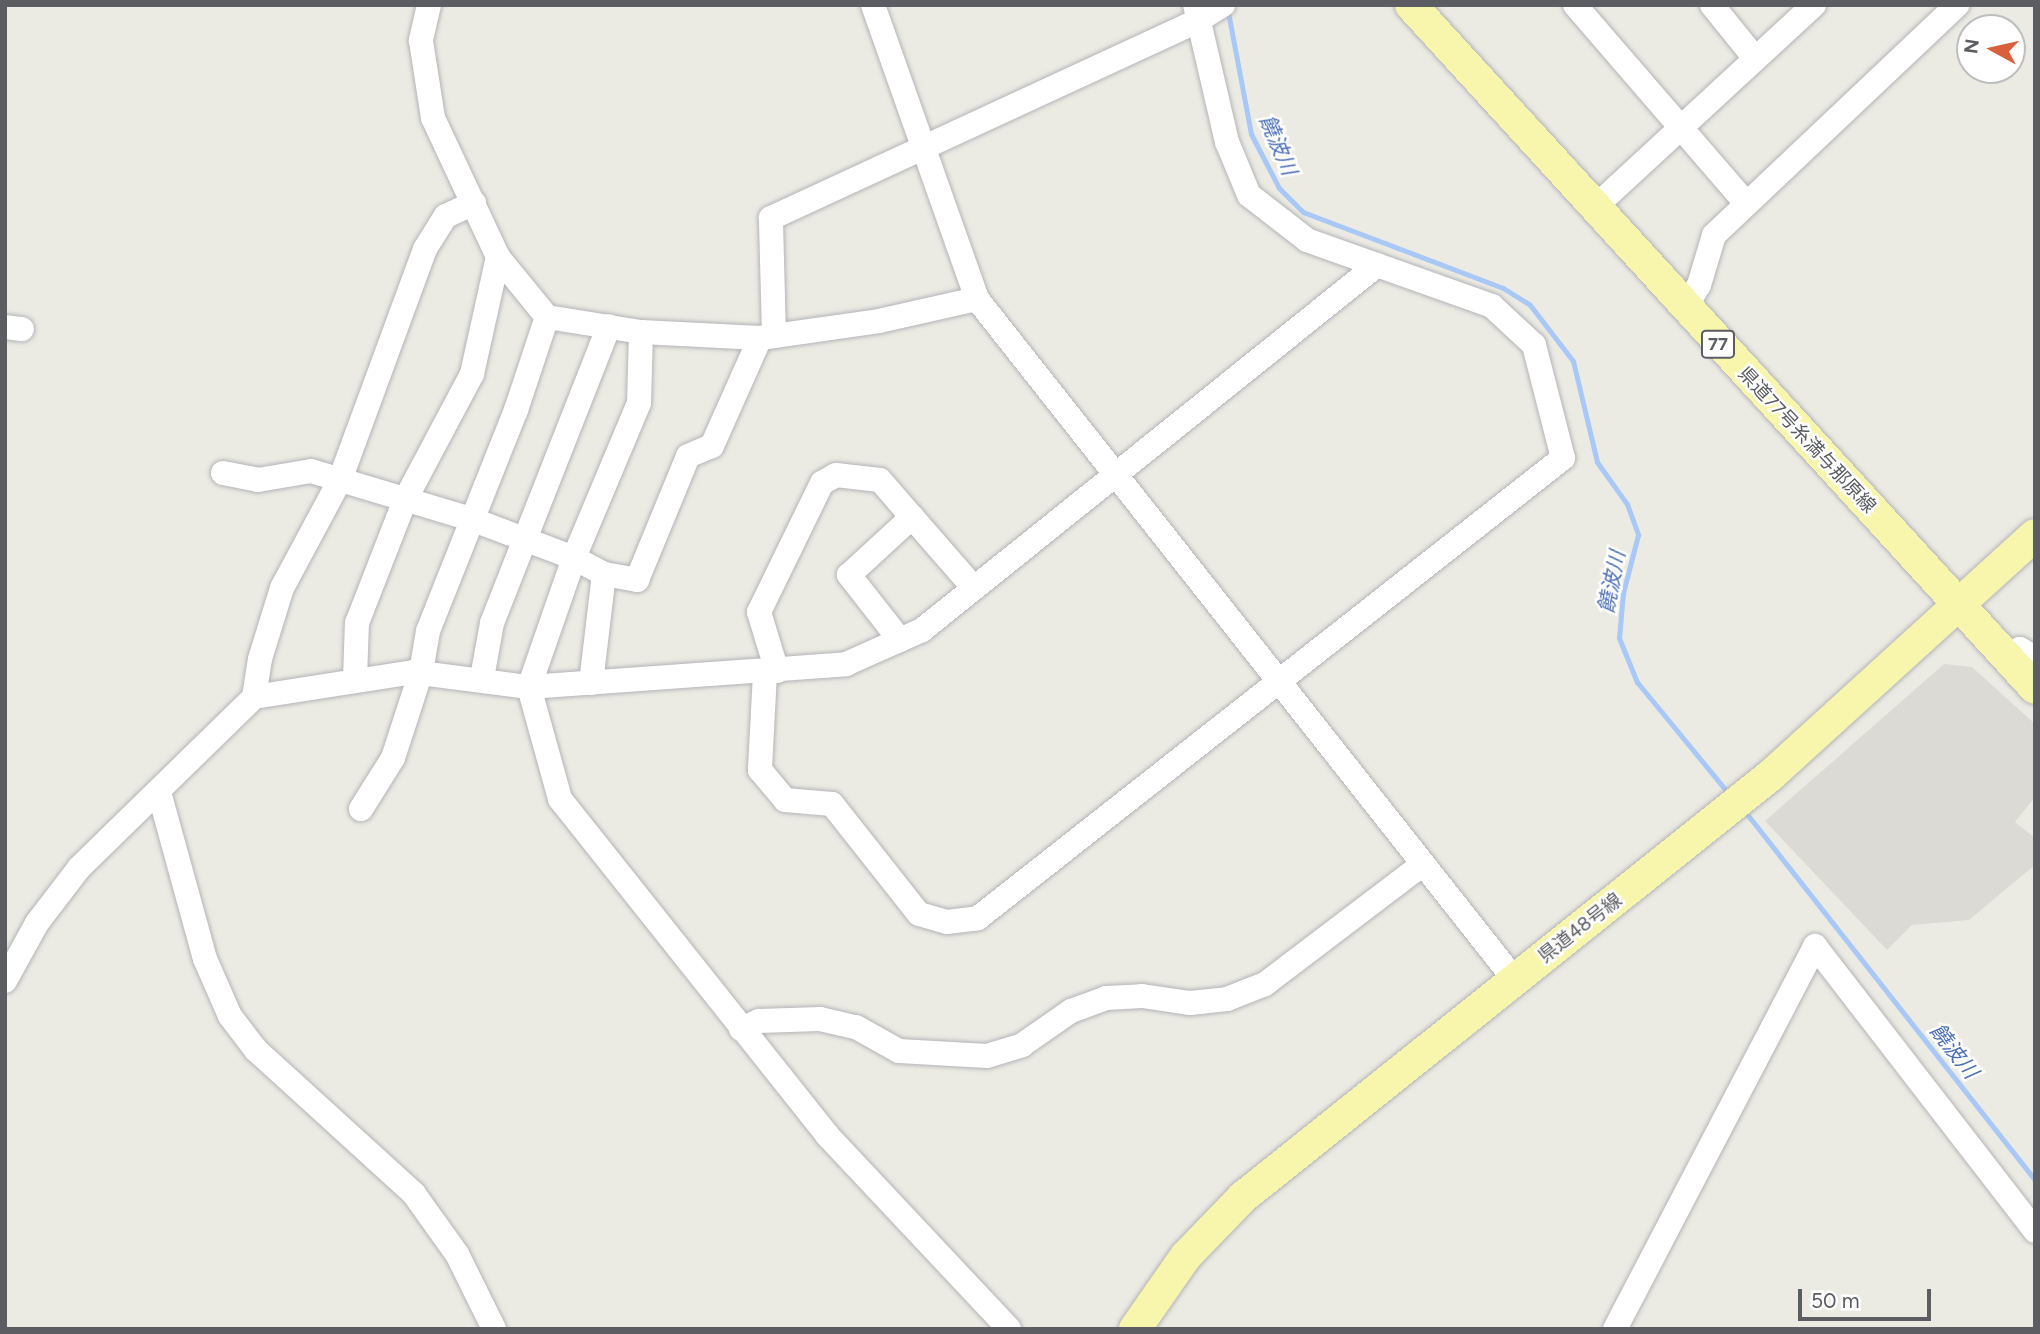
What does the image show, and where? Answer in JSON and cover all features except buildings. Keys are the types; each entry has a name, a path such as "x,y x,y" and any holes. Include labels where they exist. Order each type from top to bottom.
{"main road":[{"name":"県道77号糸満与那原線","path":"1411,5 1957,606 2020,658 2035,688"},
{"name":"県道48号線","path":"1135,1329 1186,1256 1243,1197 1770,776 2035,535"}],"street":[{"path":"429,5 421,41 433,118 498,257 547,317 641,332 767,337 879,321 977,299"},
{"path":"873,5 926,146 977,299 1118,474 1514,979"},
{"path":"223,473 258,480 312,471 471,519 574,558 604,575 637,580 688,456 712,446 767,337 771,218 926,146 1196,13 1223,5"},
{"path":"1575,5 1746,203"},
{"path":"1712,5 1754,57"},
{"path":"1595,207 1683,128 1754,57 1814,5"},
{"path":"1685,308 1699,285 1714,235 1957,5"},
{"path":"974,589 880,480 836,475 822,482 759,612 771,672 760,770 785,800 832,804 919,914 947,922 978,918 1563,457 1534,345 1492,306 1307,240 1250,195 1227,142 1196,13"},
{"path":"5,981 37,923 79,867 254,697 282,588 340,480 425,249 446,216 474,202"},
{"path":"355,679 357,623 405,499 472,374 498,257"},
{"path":"254,697 355,679 421,672 482,678 529,687 771,672 846,664 922,630 1377,265"},
{"path":"361,809 393,758 421,672 428,631 516,410 547,317"},
{"path":"482,678 492,624 609,326"},
{"path":"641,332 639,403 574,558 529,687 560,799 741,1029 878,1192 1009,1329"},
{"path":"900,640 849,575 912,517"},
{"path":"591,683 604,575"},
{"path":"159,792 205,959 230,1016 256,1050 414,1194 457,1254 494,1329"},
{"path":"741,1029 759,1021 820,1019 856,1027 899,1051 987,1056 1022,1045 1070,1011 1106,998 1142,996 1190,1003 1227,999 1265,984 1423,864"},
{"path":"1615,1329 1815,946 2035,1231"}],"shaded area":[{"path":"1944,664 1972,667 2035,724 2035,797 2015,822 2035,838 2035,865 1969,920 1912,925 1887,950 1765,821"}],"waterway":[{"name":"饒波川","path":"1228,12 1251,134 1279,188 1303,212 1503,288 1530,305 1573,361 1597,462 1627,504 1638,535 1623,593 1619,638 1637,682 1729,794"},
{"name":"饒波川","path":"1743,809 2035,1180"}]}
